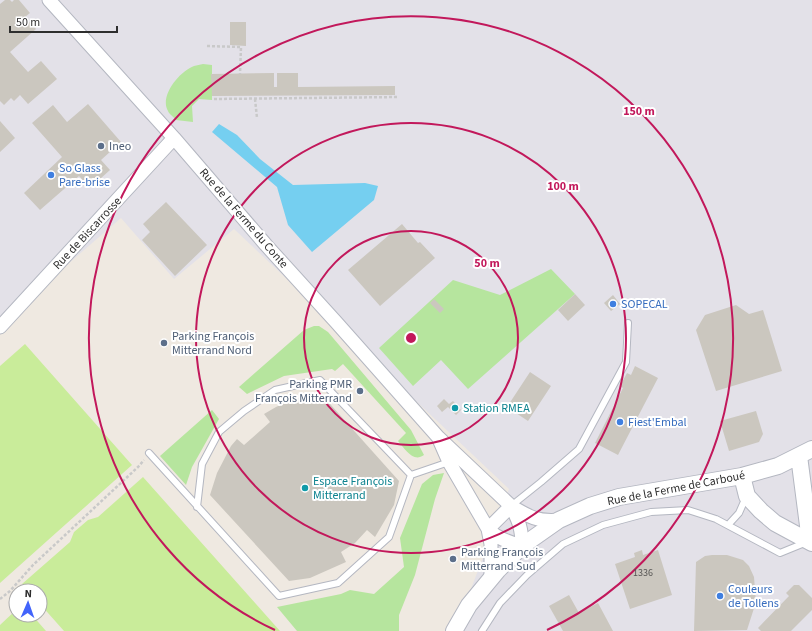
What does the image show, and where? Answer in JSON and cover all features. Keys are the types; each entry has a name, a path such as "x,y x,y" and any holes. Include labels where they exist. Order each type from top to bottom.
{"street":[{"name":"Rue de la Ferme du Conte","path":"49,0 174,138 266,245 438,437 511,506 535,519 547,521 560,520"},
{"name":"Rue de Biscarrosse","path":"0,327 174,138"},
{"name":"Rue de la Ferme du Conte","path":"438,437 449,462 488,529 495,536 522,546 522,531 519,520 511,506"},
{"path":"805,453 811,542"},
{"name":"Rue de la Ferme de Carboué","path":"522,546 560,520 590,506 619,497 742,476 778,466 805,453"},
{"path":"742,476 747,496 761,511 775,523 811,542"},
{"path":"488,529 511,506"},
{"name":"Rue de la Ferme du Conte","path":"488,529 491,544 491,579"},
{"path":"454,631 469,605 522,546"}],"lane":[{"path":"511,506 579,449 626,362 628,323"},
{"path":"197,507 202,464 219,432 244,411 275,390 320,380 411,475"},
{"path":"149,453 279,596 338,583 389,537 411,475"},
{"path":"411,475 449,462"},
{"path":"728,526 739,513 747,496"},
{"path":"482,631 500,603 527,575 563,544 603,525 651,512 688,510 716,519 780,553 811,542"}],"path":[{"path":"207,46 241,47 240,74"},
{"path":"214,99 399,97"},
{"path":"254,99 257,118"},
{"path":"0,600 33,565 138,467 149,453"}],"shaded area":[{"path":"0,0 812,0 812,631 455,631 509,489 234,229 174,279 121,218 0,323"}],"green space":[{"path":"203,64 212,65 212,100 199,99 192,106 193,122 176,120 169,112 166,105 166,98 169,91 177,78 188,69"},
{"path":"551,269 575,294 468,389 441,360 413,386 379,348 453,280 500,295"},
{"path":"314,326 319,326 328,332 411,430 424,455 416,457 406,451 398,441 406,433 343,364 335,371 332,369 284,376 247,394 239,387 304,330"},
{"path":"25,344 132,465 0,583 0,366"},
{"path":"212,410 219,419 192,467 186,485 160,456"},
{"path":"444,473 435,499 415,575 399,615 399,631 297,631 277,607 341,594 350,590 374,594 404,567 400,538 422,484 433,475"},
{"path":"143,477 280,631 64,631 48,613 48,583 23,583 70,542 74,532 88,520 98,517"},
{"path":"8,618 8,623 39,623 46,631 0,631 0,625"}],"water":[{"path":"219,124 237,135 260,159 293,185 365,183 378,186 374,200 312,252 288,225 277,187 212,132"}],"building":[{"path":"5,0 10,0 12,2 14,0 19,0 30,13 25,17 36,29 10,52 28,72 41,61 57,79 28,104 20,95 14,101 11,98 4,105 0,101 0,4"},
{"path":"230,22 246,22 246,46 230,45"},
{"path":"274,73 274,87 277,87 277,73 298,73 298,87 395,86 395,95 212,96 211,74"},
{"path":"88,104 121,142 101,160 110,170 90,188 79,176 40,210 24,193 62,157 32,123 53,105 67,122"},
{"path":"0,121 15,138 0,152"},
{"path":"166,202 207,245 175,276 142,240 150,232 143,224"},
{"path":"402,224 418,243 420,242 435,258 380,306 348,270"},
{"path":"575,294 585,305 568,321 558,310"},
{"path":"613,295 620,304 611,311 604,303"},
{"path":"434,299 444,309 440,313 430,303"},
{"path":"736,305 749,314 763,310 782,371 716,391 696,330 705,315"},
{"path":"635,366 658,378 618,455 595,443 623,388 620,386 627,373 631,375"},
{"path":"530,372 551,386 528,421 507,407"},
{"name":"Espace François Mitterrand","path":"322,395 399,481 394,505 375,537 367,530 355,543 341,552 346,562 310,578 289,581 210,495 217,473 231,446 237,439 244,445 270,422 264,414 294,399"},
{"name":"Station RMEA","path":"444,399 449,404 453,401 461,410 456,415 448,407 442,412 437,406"},
{"path":"756,411 763,434 759,442 729,451 720,421"},
{"path":"642,550 643,555 658,550 672,595 630,609 615,564 635,557 634,553"},
{"path":"727,555 743,560 749,566 754,577 756,602 747,630 694,631 696,562 705,556"},
{"path":"794,585 799,585 812,598 812,610 791,631 761,631 758,628 789,596 786,593"},
{"path":"569,595 579,613 598,603 613,631 563,631 549,606"}],"place":[{"name":"Ineo","path":"101,146"},
{"name":"So Glass Pare-brise","path":"51,175"},
{"name":"SOPECAL","path":"613,304"},
{"name":"Parking François Mitterrand Nord","path":"164,343"},
{"name":"Parking PMR François Mitterrand","path":"360,391"},
{"name":"Station RMEA","path":"455,408"},
{"name":"Fiest'Embal","path":"620,422"},
{"name":"Espace François Mitterrand","path":"305,488"},
{"name":"Parking François Mitterrand Sud","path":"453,559"},
{"name":"Couleurs de Tollens","path":"720,596"}]}
